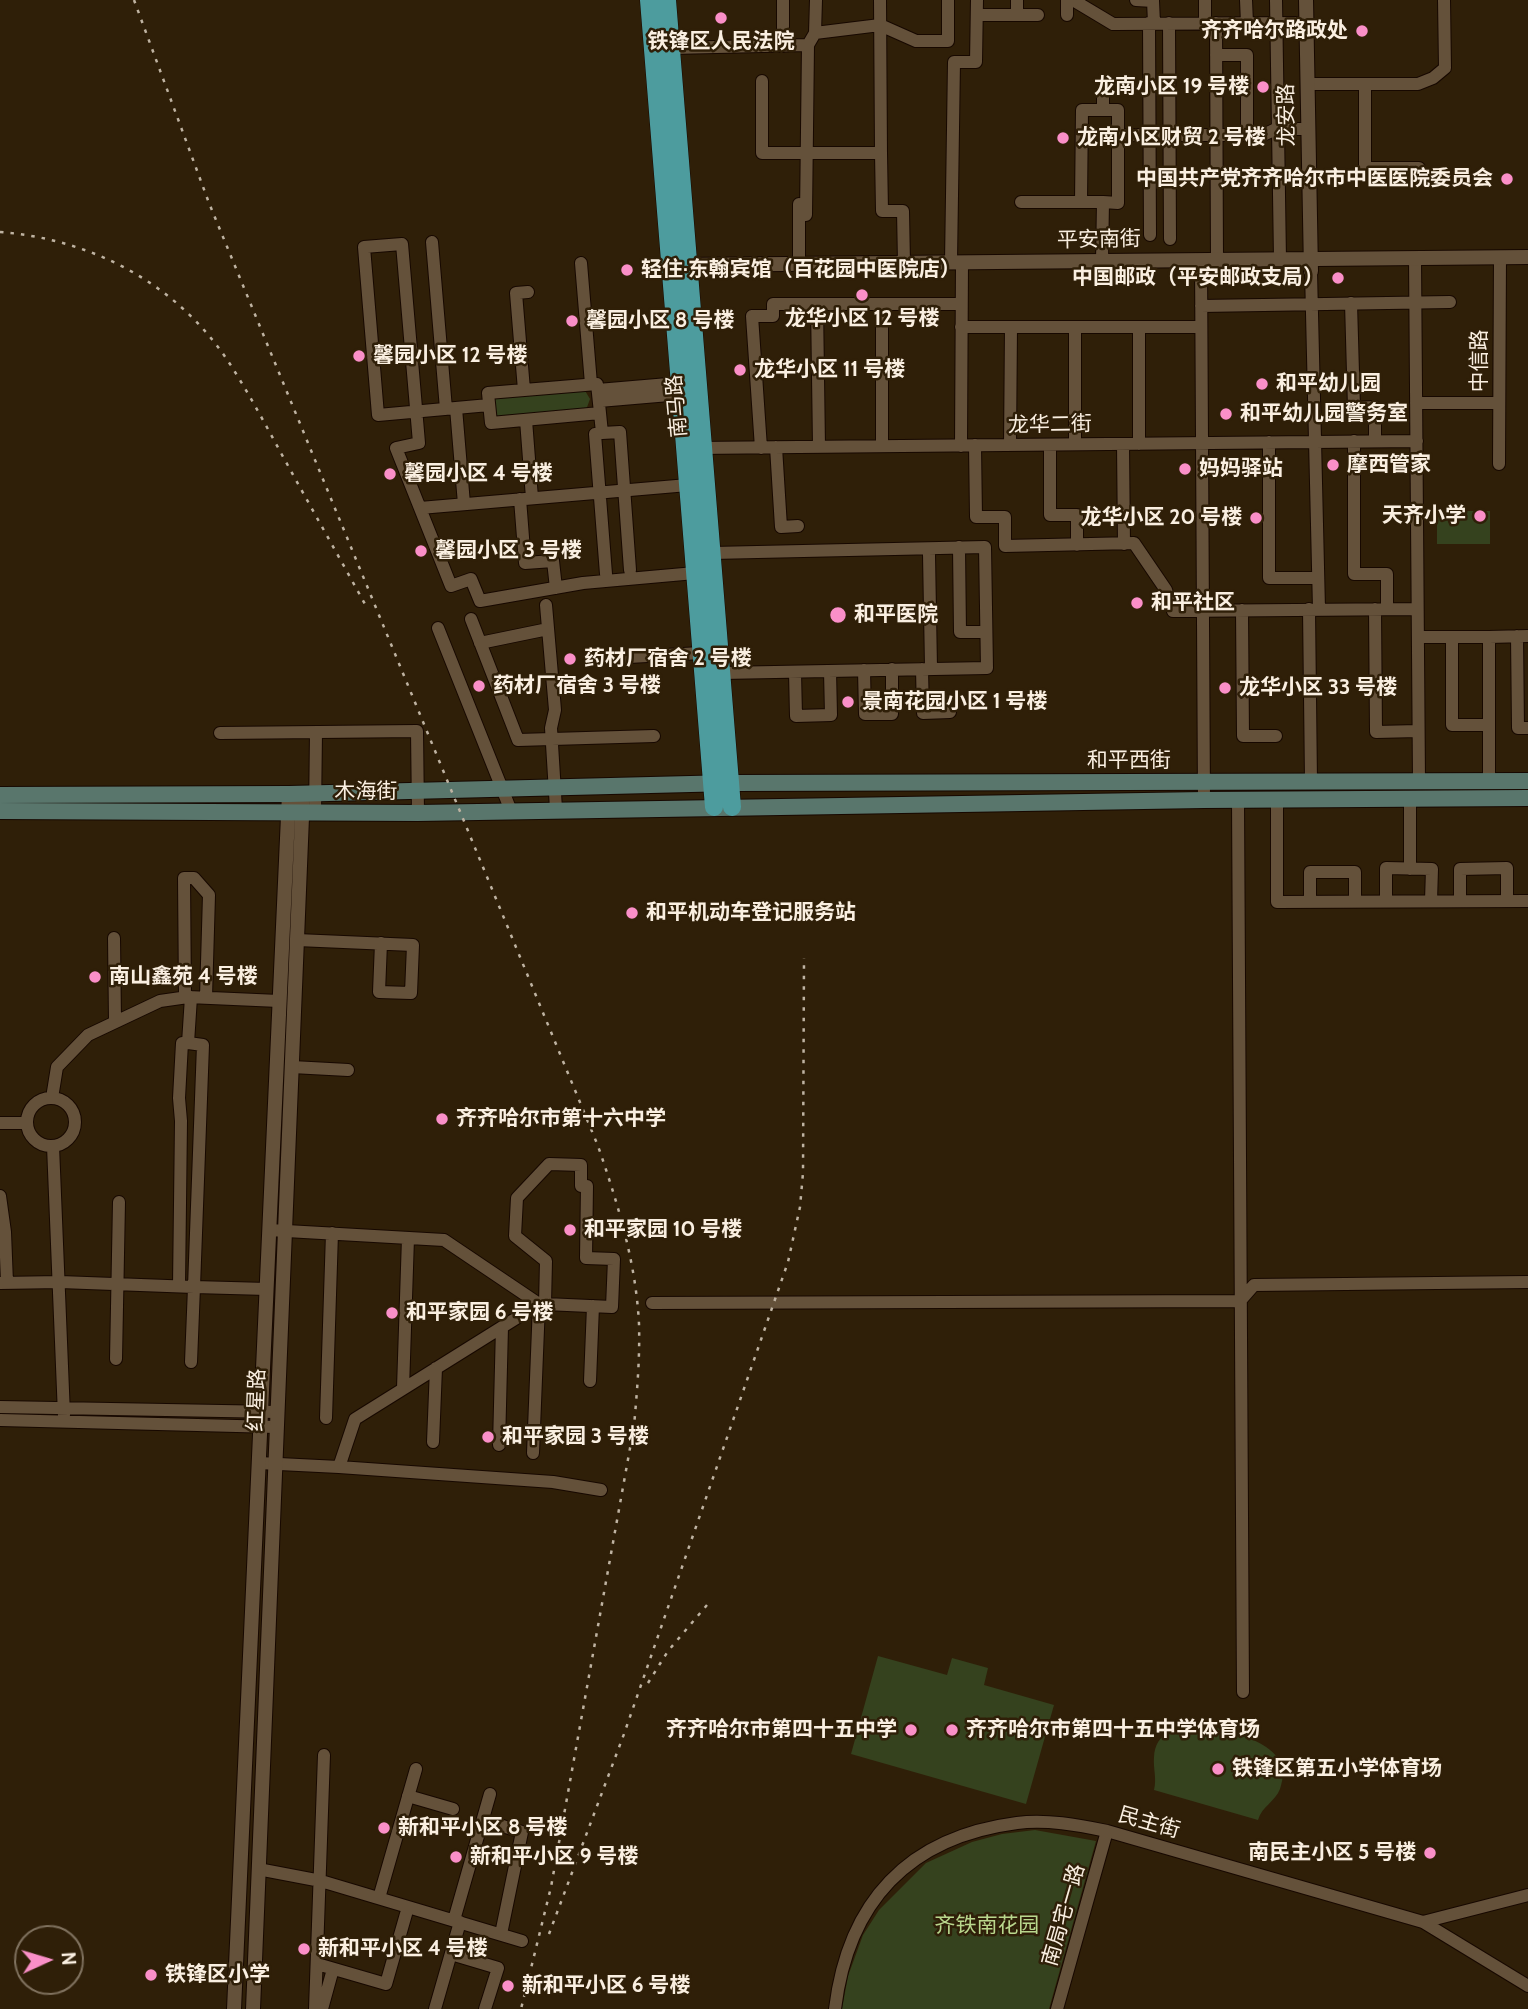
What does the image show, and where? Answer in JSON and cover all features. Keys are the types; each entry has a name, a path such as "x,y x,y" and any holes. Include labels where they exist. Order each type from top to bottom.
{"main road":[{"name":"南马路","path":"649,0 704,448 733,807"},
{"name":"南马路","path":"667,0 680,265 680,388 714,807"},
{"name":"和平西街","path":"731,783 1528,781"},
{"name":"木海街","path":"0,795 303,793 731,783"},
{"name":"和平西街","path":"733,807 1528,798"},
{"name":"木海街","path":"0,811 418,813 733,807"}],"street":[{"path":"783,0 783,46"},
{"path":"799,264 808,45 815,33 816,0"},
{"path":"880,0 882,211 903,211 904,263"},
{"path":"815,33 880,25 916,41 948,41 948,0"},
{"path":"961,446 961,303 956,262 954,62 976,62 977,0"},
{"path":"1017,0 1017,15"},
{"path":"1067,0 1067,15"},
{"path":"1073,0 1113,24 1306,23"},
{"path":"1136,0 1153,1 1150,235"},
{"path":"1205,0 1216,55 1217,260"},
{"path":"1246,0 1247,23"},
{"path":"1276,0 1280,259"},
{"name":"龙安路","path":"1306,0 1311,265"},
{"path":"1307,84 1418,84 1433,78 1445,68 1444,0"},
{"path":"977,15 1038,15"},
{"path":"1169,23 1170,239"},
{"path":"671,48 808,45"},
{"path":"1216,55 1247,55 1247,135"},
{"path":"762,81 762,153 802,157 881,153"},
{"path":"1364,84 1365,168 1419,168"},
{"path":"1103,94 1103,110"},
{"path":"1021,202 1081,202 1102,202 1118,202 1118,110 1082,110 1081,202"},
{"path":"1127,135 1263,135 1278,129 1308,129"},
{"path":"802,157 806,215"},
{"path":"1102,202 1102,261"},
{"path":"432,242 464,504"},
{"path":"489,405 451,409 416,412 378,415 364,247 402,244 416,412 419,443 396,448 451,586 471,579 480,601 583,583 695,573"},
{"name":"中信路","path":"1499,464 1500,257"},
{"name":"平安南街","path":"680,265 1280,259 1311,265 1415,258 1528,257"},
{"path":"1415,258 1419,782"},
{"path":"1201,260 1205,800"},
{"path":"581,263 596,400 599,492 606,574"},
{"path":"1311,265 1318,578 1314,609 1311,782"},
{"path":"524,390 516,293 528,292"},
{"path":"1201,306 1450,302"},
{"path":"761,448 752,316 773,316 773,304 961,303"},
{"path":"1351,303 1354,408 1375,407 1376,441"},
{"path":"817,304 819,447"},
{"path":"882,304 882,446"},
{"path":"961,327 1201,327"},
{"path":"1010,445 1011,327"},
{"path":"1075,327 1075,444"},
{"path":"1139,327 1139,444"},
{"path":"596,400 524,390 488,393 491,423 526,420 596,400 680,388"},
{"path":"1416,403 1499,403"},
{"path":"526,420 525,563 553,561 556,588"},
{"path":"598,433 620,432 630,570"},
{"path":"1354,441 1354,574 1387,574 1381,609 1376,732 1418,731"},
{"name":"龙华二街","path":"684,448 1417,441"},
{"path":"1269,442 1269,578 1318,578"},
{"path":"1049,444 1050,515 1077,515 1077,545"},
{"path":"1123,444 1124,544"},
{"path":"975,445 976,517 1005,517 1005,546 1133,544 1166,590 1173,611 1418,609"},
{"path":"776,447 781,527 798,526"},
{"path":"420,508 688,485"},
{"path":"959,547 960,632 986,632"},
{"path":"712,553 985,547 987,668 722,673"},
{"path":"929,554 927,668 923,713 950,712"},
{"path":"546,605 555,710 552,738 556,809"},
{"path":"1242,610 1243,736 1276,736"},
{"path":"471,618 518,740 654,736"},
{"path":"438,628 512,811"},
{"path":"480,643 548,629"},
{"path":"1418,637 1523,636 1518,728 1528,728"},
{"path":"1452,637 1452,725 1489,725"},
{"path":"1489,637 1489,781"},
{"path":"593,659 701,653"},
{"path":"864,670 865,714 892,714 892,669"},
{"path":"795,671 796,716 831,715 830,671"},
{"path":"220,733 417,731 418,813"},
{"path":"302,813 303,793 316,732"},
{"name":"红星路","path":"253,2009 303,793"},
{"path":"1410,799 1410,869"},
{"path":"1238,800 1243,1692"},
{"path":"1276,800 1277,902 1528,901"},
{"name":"红星路","path":"234,2009 279,1001 302,813"},
{"path":"1460,901 1460,869 1507,868 1507,901"},
{"path":"1385,901 1386,869 1432,869 1431,901"},
{"path":"1310,901 1310,872 1355,873 1355,901"},
{"path":"188,1044 184,878 194,878 209,895 206,997"},
{"path":"114,938 115,1021"},
{"path":"297,940 381,943 413,945 411,993 379,992 381,943"},
{"path":"52,1098 57,1067 88,1035 160,1001 206,997 279,1001"},
{"path":"179,1286 179,1098 182,1043 203,1045 191,1362"},
{"path":"292,1067 348,1070"},
{"path":"52,1098 65,1102 72,1108 76,1124 70,1138 64,1143 42,1145 30,1135 27,1123 29,1111 41,1100 52,1098"},
{"path":"179,1098 201,1099"},
{"path":"0,1123 27,1123"},
{"path":"53,1146 64,1421"},
{"path":"269,1230 444,1240 542,1304 612,1307 614,1259 586,1258 587,1186 581,1186 581,1165 549,1164 517,1198 516,1236 546,1261 542,1304 533,1453"},
{"path":"0,1196 5,1232 3,1283 60,1282 267,1289"},
{"path":"116,1359 119,1202"},
{"path":"180,1203 197,1212"},
{"path":"326,1418 332,1233"},
{"path":"403,1388 408,1238"},
{"path":"652,1303 1240,1301 1254,1286 1528,1282"},
{"path":"339,1467 355,1419 542,1304"},
{"path":"590,1381 593,1306"},
{"path":"499,1445 502,1327"},
{"path":"433,1442 436,1368"},
{"path":"0,1407 261,1419"},
{"path":"0,1420 277,1419"},
{"path":"259,1463 553,1482 601,1490"},
{"path":"315,2009 324,1755"},
{"path":"379,1898 416,1769"},
{"path":"435,2009 491,1794"},
{"path":"408,1796 453,1810"},
{"path":"483,1820 522,1832 501,1934"},
{"name":"民主街","path":"835,2009 839,1976 852,1938 884,1889 910,1861 940,1844 1019,1822 1079,1825 1107,1831 1423,1922 1528,1986"},
{"name":"南局宅一路","path":"1057,2009 1107,1831"},
{"path":"258,1869 321,1881 522,1941"},
{"path":"1423,1922 1528,1895"},
{"path":"317,1964 386,1984 408,1907"},
{"path":"451,1954 498,1968 485,2009"},
{"path":"322,2009 333,1969"}],"green space":[{"path":"584,389 590,399 586,410 498,418 492,408 496,397"},
{"path":"1437,511 1490,511 1490,544 1437,544"},
{"name":"齐齐哈尔市第四十五中学体育场","path":"878,1656 947,1675 952,1658 988,1668 984,1685 1054,1705 1026,1804 851,1754"},
{"name":"铁锋区第五小学体育场","path":"1197,1723 1256,1741 1270,1749 1279,1760 1283,1773 1280,1789 1258,1820 1154,1790 1154,1757 1158,1742 1175,1728"},
{"name":"齐铁南花园","path":"1035,1830 1096,1841 1049,2009 842,2009 848,1976 863,1935 879,1910 926,1863 972,1842 1002,1834"}],"railway":[{"path":"134,0 209,203 598,1146 630,1256 639,1324 634,1426 551,1887 521,2009"},
{"path":"0,232 67,244 129,270 157,288 207,333 228,361 255,406 366,606"},
{"path":"549,1934 624,1734 788,1262 800,1207 803,1173 804,958"},
{"path":"648,1683 668,1651 707,1605"}],"place":[{"name":"铁锋区人民法院","path":"721,18"},
{"name":"齐齐哈尔路政处","path":"1362,31"},
{"name":"龙南小区 19 号楼","path":"1263,87"},
{"name":"龙南小区财贸 2 号楼","path":"1063,138"},
{"name":"中国共产党齐齐哈尔市中医医院委员会","path":"1507,179"},
{"name":"轻住·东翰宾馆（百花园中医院店）","path":"627,270"},
{"name":"中国邮政（平安邮政支局）","path":"1338,278"},
{"name":"龙华小区 12 号楼","path":"862,295"},
{"name":"馨园小区 8 号楼","path":"572,321"},
{"name":"馨园小区 12 号楼","path":"359,356"},
{"name":"龙华小区 11 号楼","path":"740,370"},
{"name":"和平幼儿园","path":"1262,384"},
{"name":"和平幼儿园警务室","path":"1226,414"},
{"name":"摩西管家","path":"1333,465"},
{"name":"妈妈驿站","path":"1185,469"},
{"name":"馨园小区 4 号楼","path":"390,474"},
{"name":"天齐小学","path":"1480,516"},
{"name":"龙华小区 20 号楼","path":"1256,518"},
{"name":"馨园小区 3 号楼","path":"421,551"},
{"name":"和平社区","path":"1137,603"},
{"name":"和平医院","path":"838,615"},
{"name":"药材厂宿舍 2 号楼","path":"570,659"},
{"name":"药材厂宿舍 3 号楼","path":"479,686"},
{"name":"龙华小区 33 号楼","path":"1225,688"},
{"name":"景南花园小区 1 号楼","path":"848,702"},
{"name":"和平机动车登记服务站","path":"632,913"},
{"name":"南山鑫苑 4 号楼","path":"95,977"},
{"name":"齐齐哈尔市第十六中学","path":"442,1119"},
{"name":"和平家园 10 号楼","path":"570,1230"},
{"name":"和平家园 6 号楼","path":"392,1313"},
{"name":"和平家园 3 号楼","path":"488,1437"},
{"name":"齐齐哈尔市第四十五中学","path":"911,1730"},
{"name":"齐齐哈尔市第四十五中学体育场","path":"952,1730"},
{"name":"铁锋区第五小学体育场","path":"1218,1769"},
{"name":"新和平小区 8 号楼","path":"384,1828"},
{"name":"南民主小区 5 号楼","path":"1430,1853"},
{"name":"新和平小区 9 号楼","path":"456,1857"},
{"name":"新和平小区 4 号楼","path":"304,1949"},
{"name":"铁锋区小学","path":"151,1975"},
{"name":"新和平小区 6 号楼","path":"508,1986"}]}
